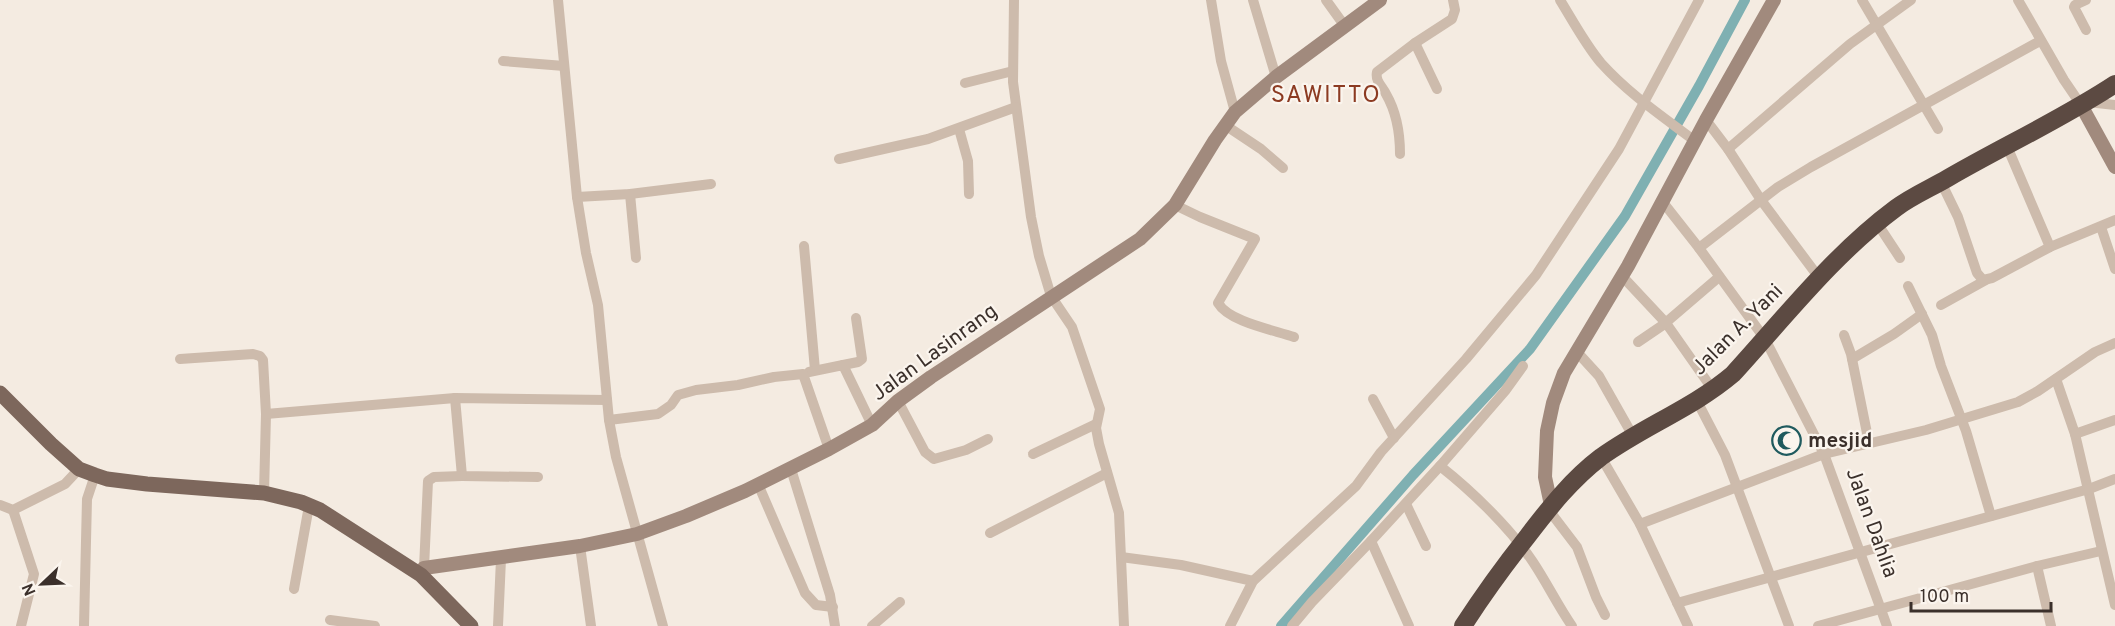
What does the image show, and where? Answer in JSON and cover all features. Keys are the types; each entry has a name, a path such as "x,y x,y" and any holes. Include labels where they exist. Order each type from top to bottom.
{"highway":[{"name":"Jalan A. Yani","path":"1462,626 1520,545 1576,478 1601,457 1633,436 1697,401 1733,374 1854,243 1898,207 2007,144 2084,104 2115,84"}],"main road":[{"path":"0,393 79,469 107,479 264,493 309,506 338,520 423,571 462,623"}],"street":[{"path":"558,0 577,197 586,253 598,305 609,420 616,457 663,626"},
{"path":"1014,0 1013,71 1031,217 1039,256 1051,296 1072,327 1100,409 1096,424 1099,444 1118,506 1124,626"},
{"path":"1211,0 1221,61 1235,112"},
{"path":"1253,0 1276,77"},
{"path":"1326,0 1344,25"},
{"name":"Jalan Lasinrang","path":"423,571 580,546 637,534 715,505 791,469 872,425 898,401 931,377 1051,296 1125,251 1153,228 1175,205 1235,112 1276,77 1380,0"},
{"path":"1400,154 1399,130 1393,107 1376,77 1380,69 1452,19 1455,10 1454,0"},
{"path":"1560,0 1600,61 1646,106 1691,138"},
{"path":"1605,615 1577,547 1550,507 1545,477 1547,431 1556,393 1564,373 1622,276 1662,201 1691,138 1706,120 1774,0"},
{"path":"1862,0 1938,129"},
{"path":"1728,149 1877,23 1911,0"},
{"path":"2018,0 2064,80 2084,104 2115,167"},
{"path":"2086,0 2075,5 2074,8 2086,30"},
{"path":"1230,626 1253,581 1356,486 1381,452 1466,359 1536,275 1646,106 1694,2"},
{"path":"1699,248 1761,200 1811,167 2040,41"},
{"path":"1415,43 1437,89"},
{"path":"503,62 564,66"},
{"path":"965,83 1013,71"},
{"path":"2084,104 2115,105"},
{"path":"839,159 928,139 1016,107"},
{"path":"1706,120 1761,200 1820,279"},
{"path":"1226,125 1261,149 1283,168"},
{"path":"959,129 968,161 969,194"},
{"path":"2007,144 2050,247"},
{"path":"1941,182 1958,217 1977,273 1986,280"},
{"path":"577,197 630,194 711,184"},
{"path":"630,194 636,258"},
{"name":"Jalan Dahlia","path":"1662,201 1765,339 1824,454 1887,626"},
{"path":"1175,205 1255,239 1218,303 1224,310 1239,319 1294,337"},
{"path":"1941,305 2050,247 2115,220"},
{"path":"1877,224 1900,258"},
{"path":"2101,227 2115,269"},
{"path":"804,246 815,370"},
{"path":"1622,276 1666,322 1713,390"},
{"path":"1638,342 1666,322 1719,277"},
{"path":"1908,286 1922,314 1962,419 1991,516"},
{"path":"1852,359 1922,314"},
{"path":"609,420 658,414 671,405 678,395 696,390 803,374 858,362 862,359 856,318"},
{"path":"1844,334 1852,359 1869,443"},
{"path":"1640,524 1824,454 1962,419 2018,402 2095,352 2115,343"},
{"path":"1577,352 1599,376 1633,436"},
{"path":"180,359 253,354 260,356 264,365 266,414 264,493"},
{"path":"843,365 872,425"},
{"path":"1292,626 1440,466 1505,391 1523,366"},
{"path":"803,374 829,449"},
{"path":"2056,379 2075,434 2115,604"},
{"path":"266,414 454,398 607,400"},
{"path":"454,398 462,476"},
{"path":"1372,399 1394,438"},
{"path":"898,401 925,452 934,459 966,450 988,439"},
{"path":"1697,401 1725,455 1789,626"},
{"path":"2075,434 2115,420"},
{"path":"1033,454 1096,424"},
{"path":"1601,457 1640,524 1688,626"},
{"path":"1440,466 1455,478 1520,545 1572,626"},
{"path":"0,505 13,510 65,484 79,469"},
{"path":"791,469 832,607 835,626"},
{"path":"990,533 1107,473"},
{"path":"84,626 87,499 95,475"},
{"path":"423,571 428,481 434,477 538,477"},
{"path":"1677,603 1770,576 1861,554 2089,489 2115,479"},
{"path":"758,484 805,593 816,605 832,607"},
{"path":"1406,504 1426,546"},
{"path":"294,589 309,506"},
{"path":"13,510 34,574 21,626"},
{"path":"1371,541 1409,626"},
{"path":"580,546 591,626"},
{"path":"1818,626 2037,566 2115,552"},
{"path":"1121,558 1181,565 1253,581"},
{"path":"498,626 501,559"},
{"path":"2037,566 2051,626"},
{"path":"872,626 900,602"},
{"path":"330,620 375,626"}],"waterway":[{"path":"1281,626 1413,475 1530,349 1625,216 1745,0"}],"place":[{"name":"mesjid","path":"1787,441"}],"district":[{"name":"SAWITTO","path":"1326,96"}]}
